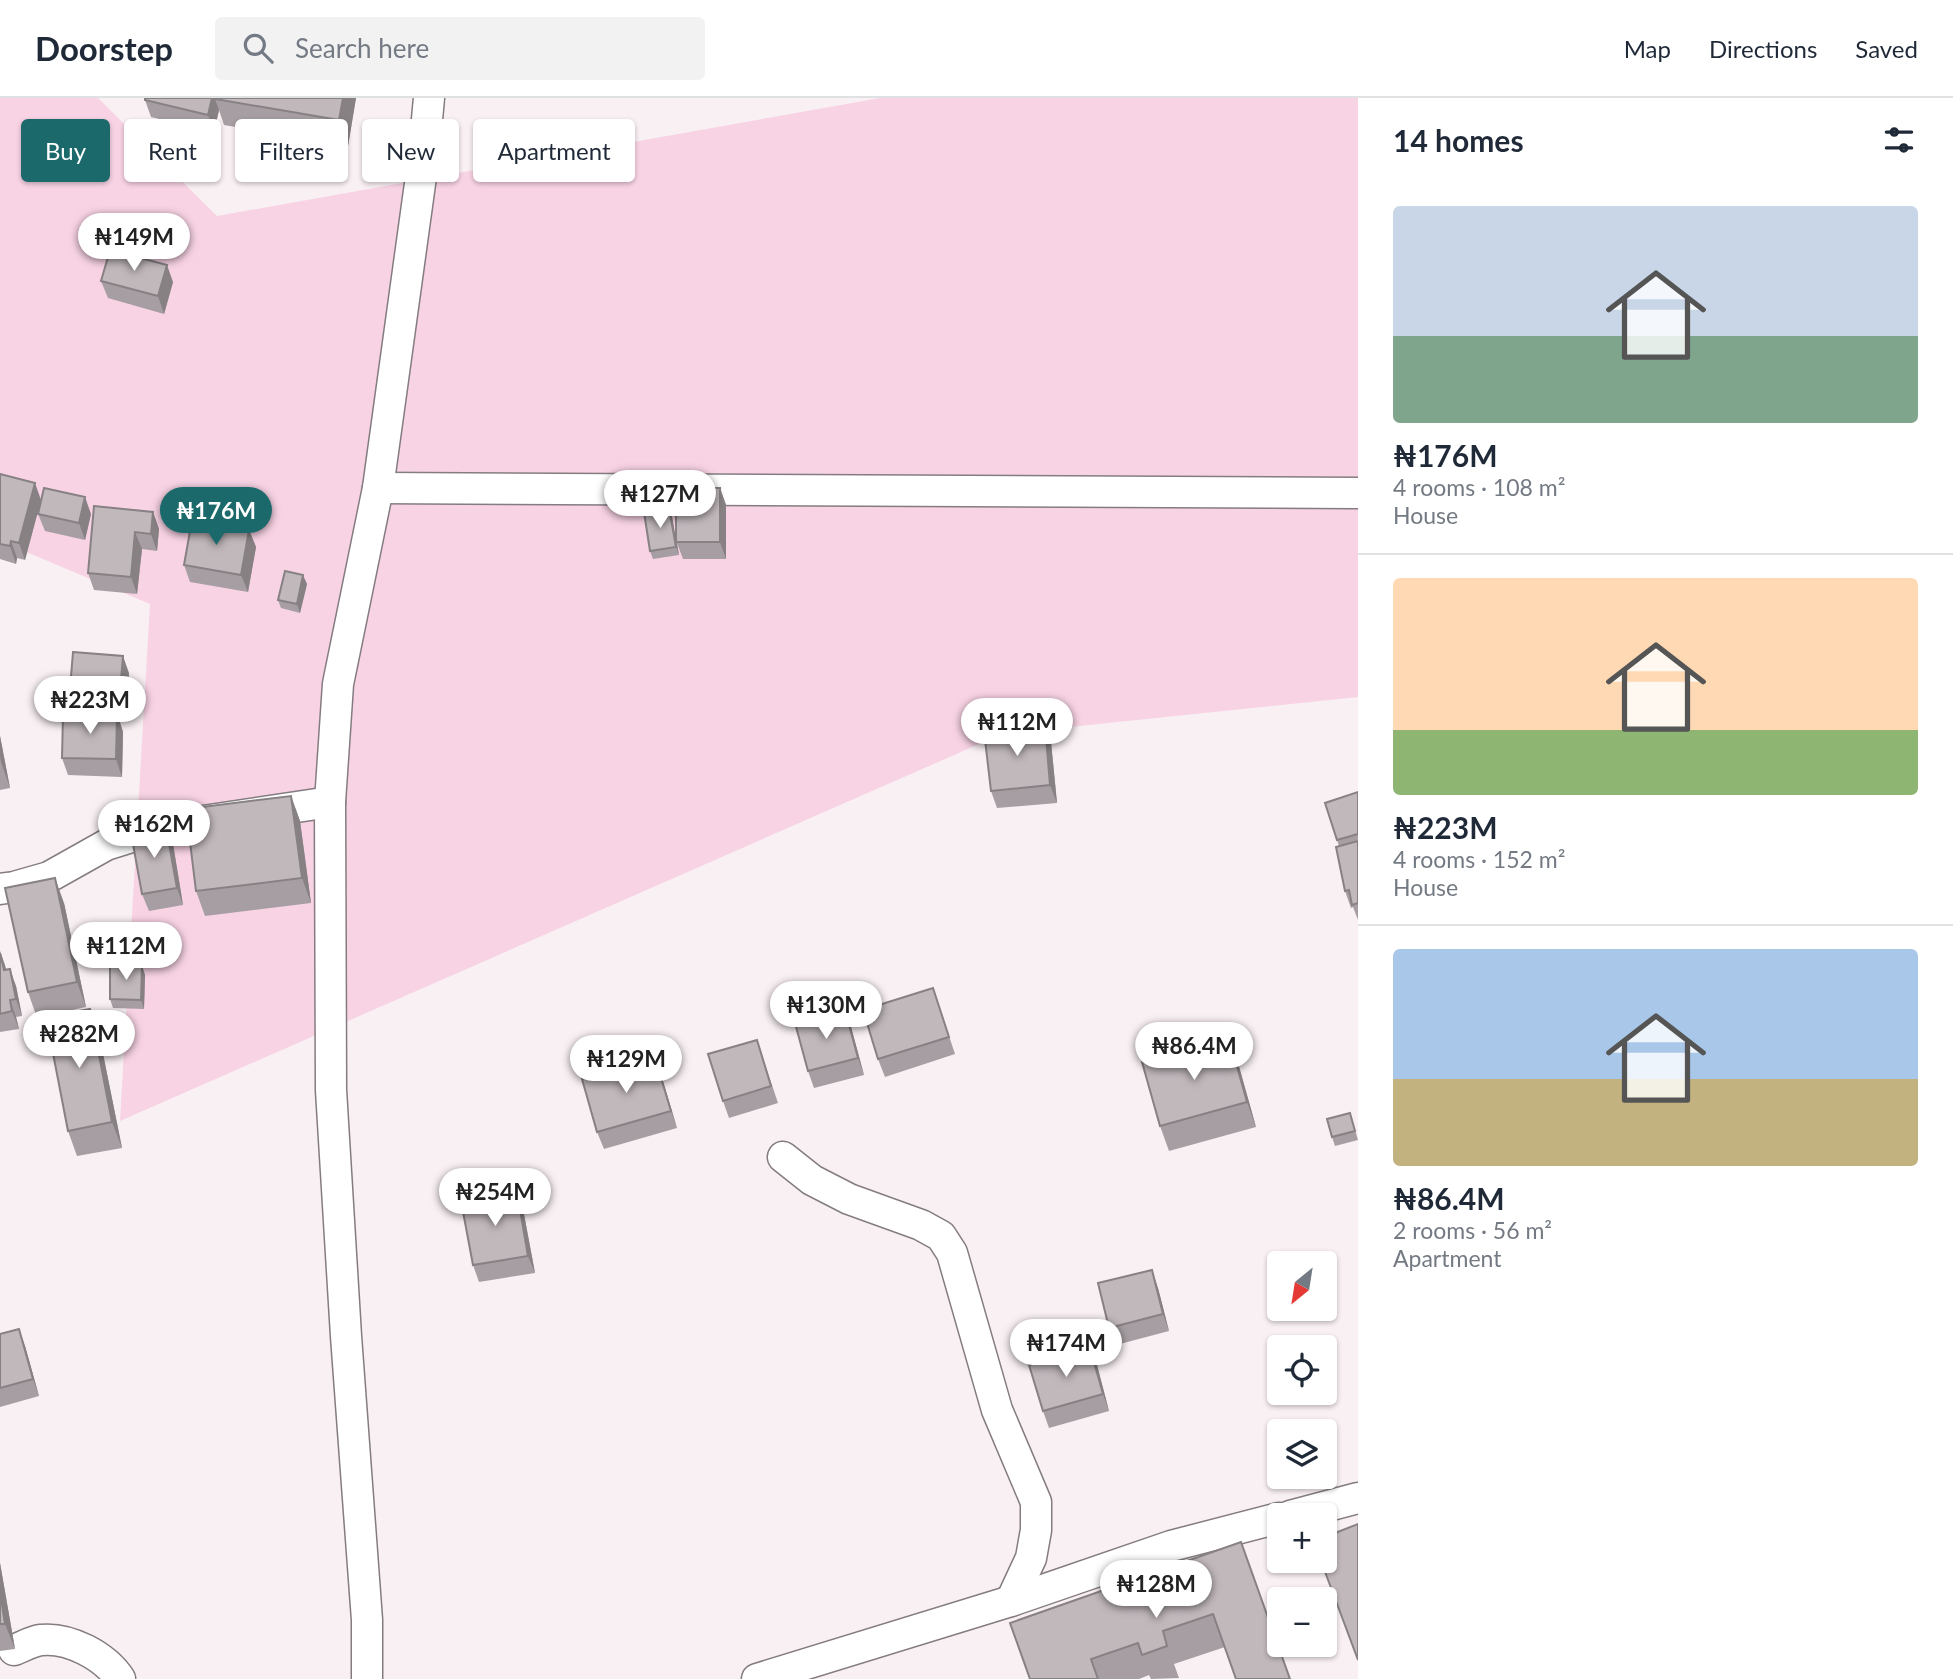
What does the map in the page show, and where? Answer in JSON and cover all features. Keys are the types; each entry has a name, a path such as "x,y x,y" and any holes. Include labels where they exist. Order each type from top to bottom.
{"street":[{"path":"367,1679 367,1620 331,1090 330,802 338,684 378,488 424,162 429,98"},
{"path":"378,488 1358,493"},
{"path":"0,888 50,877 106,845 163,827 330,802"},
{"path":"783,1157 812,1180 849,1199 921,1225 941,1236 952,1253 998,1410 1036,1502 1036,1530 1031,1558 1011,1601"},
{"path":"1337,1504 1358,1498"},
{"path":"757,1679 1011,1601 1171,1546 1267,1521"},
{"path":"14,1650 42,1640 82,1646 114,1671 120,1679"}],"shaded area":[{"path":"0,98 98,98 124,124 124,182 183,182 217,216 408,182 459,182 459,173 473,170 473,182 635,182 635,142 880,98 1358,98 1358,697 1002,734 120,1121 150,604 0,541"}],"building":[{"path":"145,98 212,98 208,115"},
{"path":"215,98 343,98 339,119"},
{"path":"110,250 167,265 158,296 101,281"},
{"path":"0,474 35,483 19,543 11,541 10,546 0,544"},
{"path":"44,488 85,497 79,523 38,514"},
{"path":"676,488 720,488 720,542 676,542"},
{"path":"94,506 153,512 151,534 135,532 131,577 88,573"},
{"path":"669,508 676,547 650,551 644,512"},
{"path":"192,520 249,530 241,575 184,565"},
{"path":"285,571 303,575 297,604 278,600"},
{"path":"73,652 123,656 119,705 69,701"},
{"path":"63,714 117,715 116,759 62,758"},
{"path":"1045,725 1050,785 991,791 984,731"},
{"path":"1358,792 1358,834 1337,840 1325,803"},
{"path":"291,796 302,878 196,891 186,809"},
{"path":"166,827 177,888 142,894 131,833"},
{"path":"1358,841 1358,903 1352,905 1349,890 1345,891 1336,847"},
{"path":"55,878 77,982 28,992 5,888"},
{"path":"0,953 4,970 10,969 16,999 10,1000 12,1011 0,1014"},
{"path":"110,965 142,966 141,1000 110,999"},
{"path":"933,988 949,1037 878,1059 863,1010"},
{"path":"90,1009 112,1122 68,1131 46,1017"},
{"path":"845,1010 858,1058 808,1071 795,1023"},
{"path":"1229,1038 1247,1102 1160,1126 1142,1062"},
{"path":"757,1040 771,1086 723,1101 708,1054"},
{"path":"655,1058 671,1111 597,1132 582,1079"},
{"path":"1350,1113 1355,1131 1332,1137 1327,1119"},
{"path":"517,1192 528,1256 473,1265 461,1201"},
{"path":"1152,1270 1163,1314 1109,1328 1098,1283"},
{"path":"19,1329 33,1379 0,1388 0,1334"},
{"path":"1090,1348 1103,1394 1043,1411 1029,1365"},
{"path":"1358,1524 1358,1660 1337,1604 1337,1587 1331,1587 1325,1573 1337,1573 1337,1532"},
{"path":"1241,1542 1267,1615 1267,1657 1282,1657 1290,1679 1236,1679 1213,1614 1163,1631 1167,1646 1142,1655 1138,1643 1091,1659 1098,1679 1030,1679 1010,1623"},
{"path":"0,1592 5,1624 0,1624"}]}
